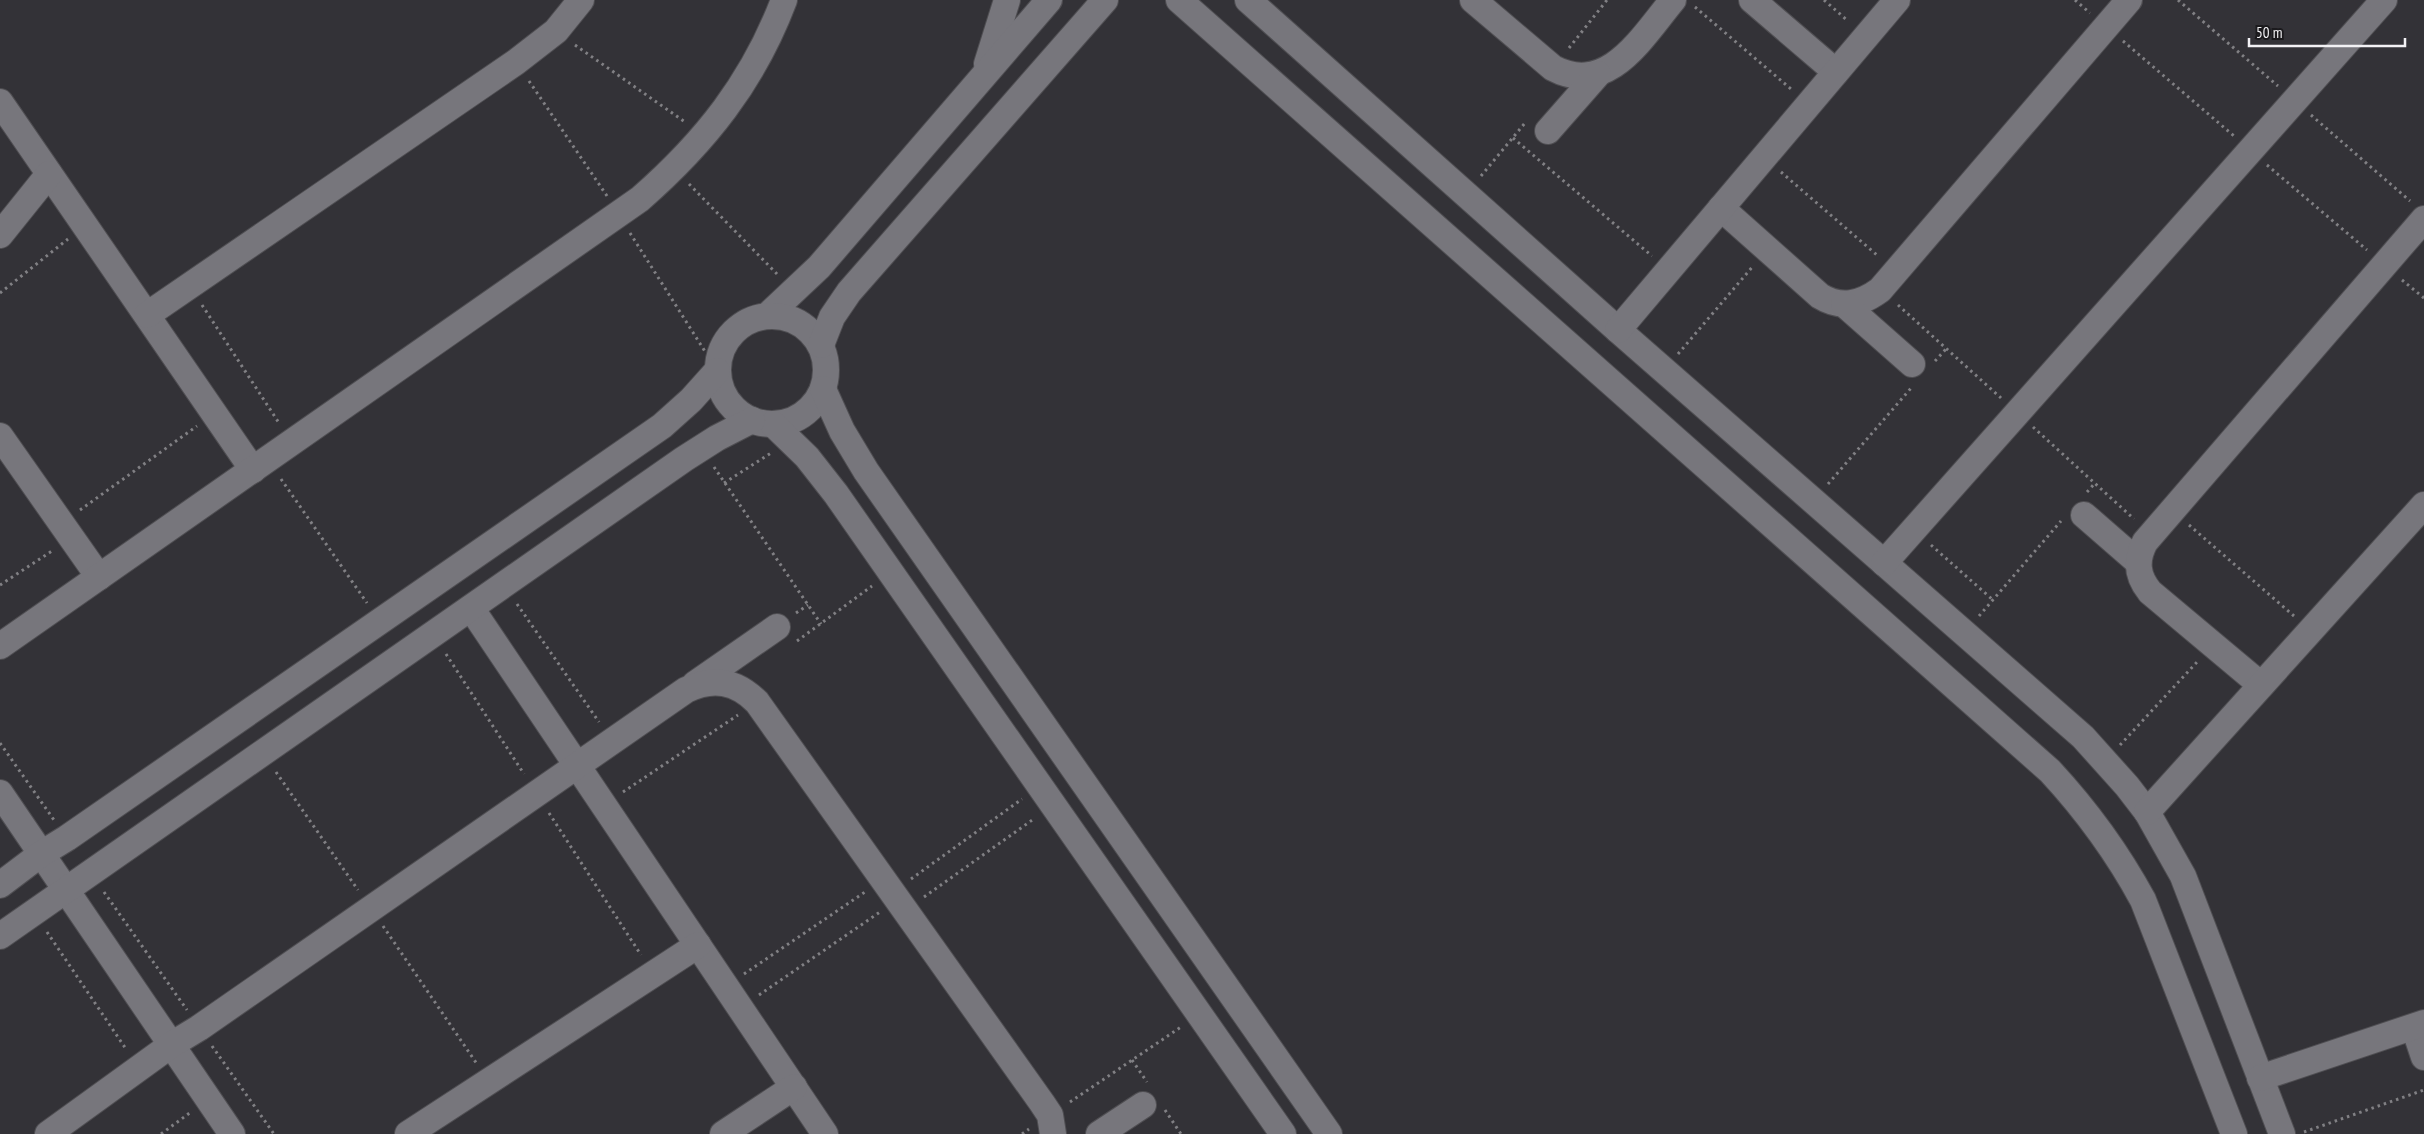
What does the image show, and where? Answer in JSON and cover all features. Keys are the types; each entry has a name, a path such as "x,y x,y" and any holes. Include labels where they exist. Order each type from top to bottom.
{"street":[{"path":"146,315 516,62 556,31 581,0"},
{"path":"0,646 640,199 674,169 705,136 732,100 756,62 784,0"},
{"path":"981,78 1007,0"},
{"path":"768,315 819,267 1049,0"},
{"path":"821,345 832,316 844,298 1106,0"},
{"path":"1179,0 2050,771 2097,825 2124,865 2143,900 2156,929 2234,1134"},
{"path":"1248,0 1618,330 2083,737 2106,760 2146,812 2183,876 2282,1134"},
{"path":"1473,0 1553,68 1566,75 1582,77 1598,74 1612,68 1684,3"},
{"path":"1752,0 1836,72"},
{"path":"1618,330 1898,0"},
{"path":"1721,208 1820,296 1832,303 1858,302 1888,281 2129,0"},
{"path":"1884,563 2384,0"},
{"path":"1539,124 1598,74"},
{"path":"0,102 215,414 260,465"},
{"path":"0,235 49,174"},
{"path":"2261,685 2150,592 2143,583 2138,562 2140,552 2172,510 2384,265 2420,213"},
{"path":"1844,304 1919,371"},
{"path":"0,936 701,448 772,428 798,417 817,400 823,389 826,367 821,345 812,332 799,322 784,316 768,315 746,322 736,329 722,348 718,371 724,396 741,414 772,428 832,488 1284,1134"},
{"path":"0,885 41,854 67,838 662,426 691,400 718,371"},
{"path":"823,389 842,431 866,470 1329,1134"},
{"path":"0,436 99,577"},
{"path":"2146,812 2424,505"},
{"path":"2079,508 2138,562"},
{"path":"471,608 825,1134"},
{"path":"48,1134 171,1045 199,1028 686,690 784,636"},
{"path":"686,690 704,683 724,682 737,686 757,702 896,895 1052,1125"},
{"path":"0,793 232,1134"},
{"path":"408,1134 698,945"},
{"path":"2260,1078 2419,1025 2424,1057"},
{"path":"724,1134 794,1087"},
{"path":"1099,1134 1143,1105"}],"path":[{"path":"1553,68 1607,0"},
{"path":"1824,0 1866,37"},
{"path":"2178,0 2294,100 2420,213"},
{"path":"1684,3 1809,104"},
{"path":"2106,27 2424,298"},
{"path":"556,31 705,136"},
{"path":"1465,194 1513,138 1539,124"},
{"path":"1513,138 1668,270"},
{"path":"1764,157 1888,281 1946,348 2152,534"},
{"path":"674,169 794,292"},
{"path":"0,293 85,226"},
{"path":"1664,370 1767,250"},
{"path":"189,285 292,442"},
{"path":"1813,501 1919,371 1946,348"},
{"path":"0,585 215,414"},
{"path":"724,483 772,428"},
{"path":"701,448 821,624"},
{"path":"260,465 380,621"},
{"path":"1964,633 1992,600 2079,508 2095,483"},
{"path":"2172,510 2310,631"},
{"path":"1914,529 1992,600"},
{"path":"784,636 821,624 891,572"},
{"path":"504,585 612,742"},
{"path":"2106,760 2213,645"},
{"path":"604,805 757,702"},
{"path":"0,743 67,838"},
{"path":"734,997 896,895 1047,795"},
{"path":"734,997 896,895 1047,795"},
{"path":"91,873 274,1134"},
{"path":"34,913 140,1069"},
{"path":"1022,1134 1052,1125 1200,1014"},
{"path":"2297,1134 2424,1090"},
{"path":"161,1134 209,1099"}]}
